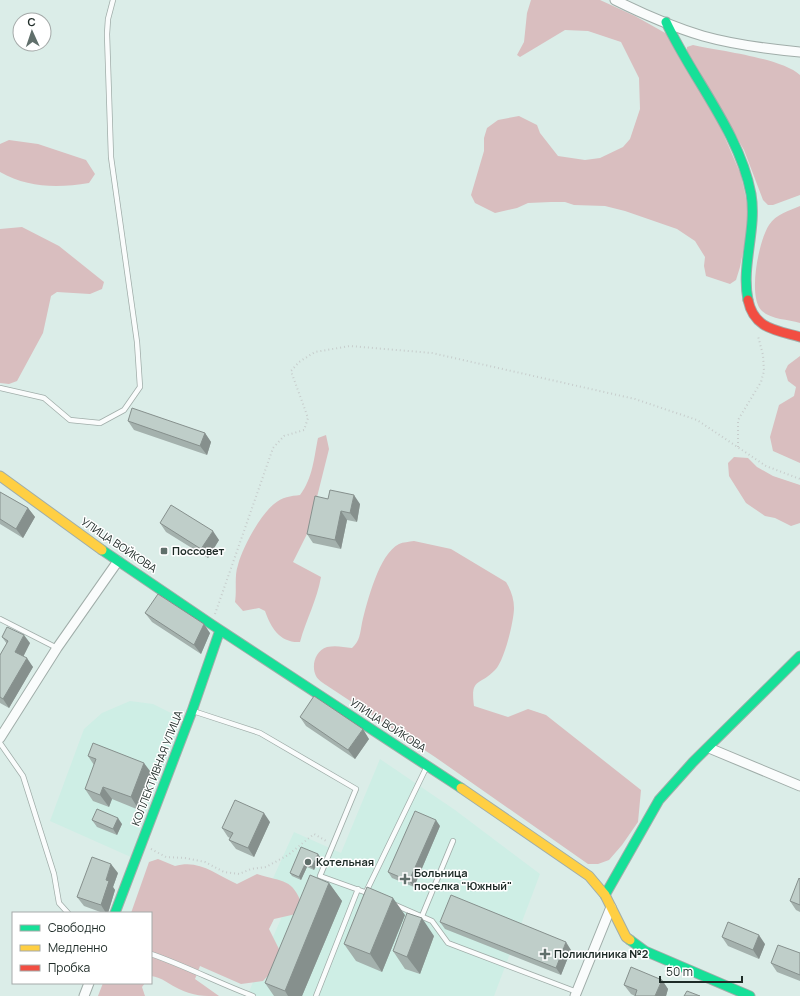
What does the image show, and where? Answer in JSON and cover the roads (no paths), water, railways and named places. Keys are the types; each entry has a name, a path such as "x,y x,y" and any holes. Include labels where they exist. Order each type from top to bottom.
{"street":[{"path":"615,0 703,36 729,42 800,52"},
{"path":"666,22 687,64 723,123 743,166 750,188 754,211 745,281 746,291 753,314 760,325 800,337"},
{"name":"УЛИЦА ВОЙКОВА","path":"0,476 118,561 220,630 427,765 589,876 605,895 626,936 645,951 750,996"},
{"path":"0,738 57,648 118,561"},
{"name":"КОЛЛЕКТИВНАЯ УЛИЦА","path":"115,912 192,711 220,630"},
{"path":"605,895 659,800 693,762 709,748 800,656"},
{"path":"709,748 800,786"},
{"path":"576,994 611,907"},
{"path":"84,996 89,984"}],"lane":[{"path":"0,388 44,398 70,420 100,423 124,410 140,387 137,342 111,157 107,34 108,19 113,0"},
{"path":"0,619 57,648"},
{"path":"192,711 260,733 356,789 320,876 373,895"},
{"path":"0,743 23,776 54,874 59,903 67,912"},
{"path":"366,892 427,765"},
{"path":"422,916 454,841"},
{"path":"316,996 358,889"},
{"path":"387,901 432,920 448,944 576,994"},
{"path":"152,954 184,966 224,985 253,996"}],"place":[{"name":"Поссовет","path":"164,551"},
{"name":"Котельная","path":"308,862"},
{"name":"Больница поселка \"Южный\"","path":"405,879"},
{"name":"Поликлиника №2","path":"545,954"}]}
